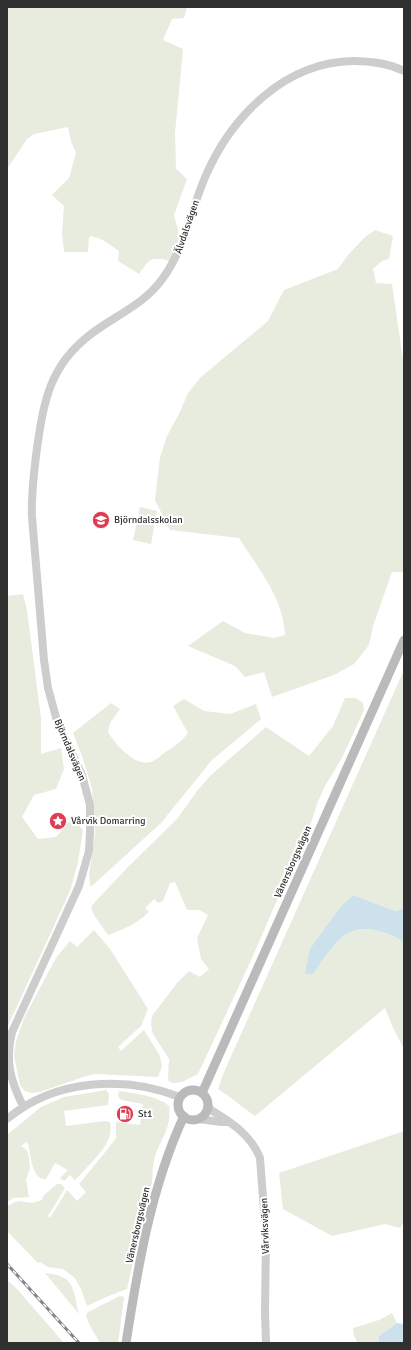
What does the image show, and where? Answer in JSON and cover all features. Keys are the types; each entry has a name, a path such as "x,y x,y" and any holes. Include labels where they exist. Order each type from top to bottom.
{"main road":[{"name":"Vänersborgsvägen","path":"202,1093 404,640"},
{"path":"189,1090 197,1090 202,1093 207,1099 208,1106 205,1113 198,1119 191,1119 184,1116 179,1108 180,1097 189,1090"},
{"name":"Vänersborgsvägen","path":"126,1343 141,1258 157,1191 165,1164 184,1116"}],"street":[{"name":"Älvdalsvägen","path":"34,472 42,415 46,398 60,368 73,350 92,333 136,304 153,291 163,279 174,262 193,206 213,160 228,136 244,116 274,88 293,76 319,66 337,62 359,61 383,64 404,70"},
{"name":"Björndalsvägen","path":"23,1106 16,1092 8,1063 8,1049 12,1032 79,886 89,851 90,832 90,805 82,775 57,721 48,688 44,660 32,517 34,472"},
{"path":"7,1119 23,1106 55,1092 83,1085 100,1083 132,1085 162,1091 180,1097"},
{"name":"Vårviksvägen","path":"208,1106 211,1110 239,1129 252,1142 256,1148 261,1163 266,1237 266,1343"},
{"path":"198,1119 229,1122"}],"shaded area":[{"path":"7,7 187,7 184,18 172,19 163,40 183,49 175,133 176,169 187,179 174,215 180,238 171,261 155,259 149,261 139,274 118,261 119,251 103,240 92,236 89,237 88,252 64,252 62,233 64,206 52,195 69,178 76,153 71,141 68,127 34,134 27,139 7,169"},
{"path":"375,230 393,236 389,259 382,261 373,269 376,283 392,284 404,367 404,572 392,572 373,626 369,645 354,664 334,675 272,697 264,672 245,677 235,666 188,646 223,621 245,633 274,638 285,635 284,622 269,584 239,538 170,530 155,500 160,457 167,436 188,393 201,377 268,321 284,290 338,269 348,255 365,237"},
{"path":"140,507 157,511 151,544 133,540"},
{"path":"23,594 27,610 41,718 41,754 61,748 64,769 56,789 34,795 22,817 38,839 56,837 72,818 83,830 78,862 70,891 7,1028 7,596"},
{"path":"404,670 404,908 395,911 353,895 313,973 340,939 356,931 364,929 380,931 404,942 404,1049 385,1008 255,1116 218,1089 224,1072"},
{"path":"345,698 356,698 363,703 364,710 342,758 325,786 317,804 303,848 275,905 198,1074 182,1082 172,1083 168,1080 169,1059 153,1034 151,1025 152,1016 177,983 189,971 200,977 209,969 201,959 197,938 208,915 199,910 187,910 175,882 170,883 163,901 158,903 154,899 145,908 149,912 139,920 130,926 108,935 94,915 91,907 127,868 177,819 210,776 266,727 309,756 333,726"},
{"path":"184,699 204,711 230,714 256,704 261,719 212,760 161,823 93,885 90,886 89,873 95,833 92,789 73,733 111,703 120,709 110,723 108,732 111,737 120,748 132,758 145,763 151,762 178,743 188,733 173,706"},
{"path":"94,930 110,949 148,1009 141,1026 118,1047 121,1051 144,1030 160,1056 162,1066 158,1077 95,1074 40,1092 32,1093 25,1091 20,1085 14,1055 16,1041 25,1016 56,958 70,941 77,947"},
{"path":"106,1090 109,1094 108,1105 64,1111 66,1126 104,1121 110,1122 111,1130 109,1137 96,1158 75,1180 70,1175 64,1181 60,1178 68,1170 55,1163 46,1179 41,1179 35,1172 28,1144 26,1142 21,1146 27,1150 29,1158 30,1168 26,1180 29,1197 13,1198 7,1202 7,1135 41,1107 64,1097"},
{"path":"119,1091 146,1096 164,1102 169,1106 169,1122 156,1153 152,1182 127,1289 87,1306 75,1278 63,1269 48,1267 40,1262 38,1263 7,1231 7,1206 18,1201 32,1203 42,1200 43,1196 57,1184 61,1184 65,1188 48,1216 50,1218 67,1190 77,1201 86,1192 79,1184 116,1138 116,1122 140,1125 143,1104 121,1100 118,1096"},
{"path":"404,1131 404,1222 400,1228 385,1224 332,1236 283,1209 279,1173"},
{"path":"45,1273 62,1277 70,1283 74,1291 79,1314"},
{"path":"7,1280 17,1289 64,1343 7,1343"},
{"path":"120,1296 124,1297 118,1343 100,1343 86,1316 88,1312"},
{"path":"392,1313 397,1323 379,1336 378,1343 358,1343 354,1336 353,1328 379,1320"}],"water":[{"path":"353,895 395,911 404,908 404,942 380,931 364,929 356,931 348,934 337,942 313,974 305,974 310,949 339,909"},
{"path":"397,1323 403,1324 404,1343 378,1343 379,1336"}],"railway":[{"path":"7,1264 79,1343"}],"place":[{"name":"Björndalsskolan","path":"101,520"},
{"name":"Vårvik Domarring","path":"58,821"},
{"name":"St1","path":"125,1114"}]}
